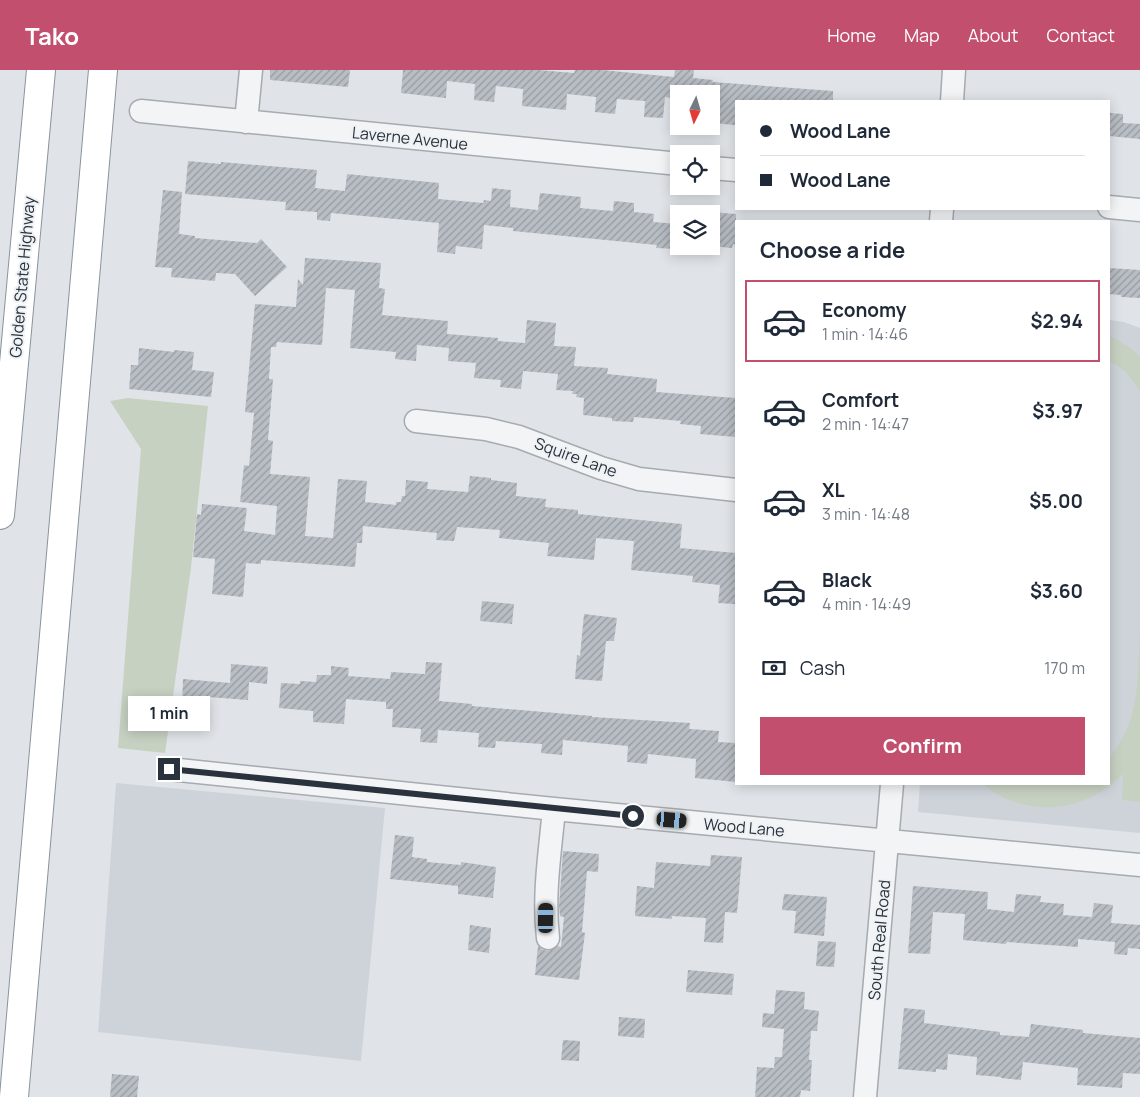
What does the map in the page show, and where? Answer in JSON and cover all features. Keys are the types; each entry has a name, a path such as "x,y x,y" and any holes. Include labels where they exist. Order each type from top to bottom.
{"highway":[{"name":"Golden State Highway","path":"0,515 41,70"},
{"path":"14,1097 103,70"}],"street":[{"path":"246,122 250,70"},
{"path":"952,100 954,70"},
{"name":"Laverne Avenue","path":"141,112 670,163"},
{"path":"720,169 735,170"},
{"path":"1110,207 1140,210"},
{"name":"Squire Lane","path":"416,421 486,429 519,437 601,468 639,478 735,490"},
{"name":"Wood Lane","path":"169,769 554,809 1140,865"},
{"name":"South Real Road","path":"865,1097 892,785"},
{"path":"548,938 546,896 554,809"}],"shaded area":[{"path":"1110,320 1124,322 1140,328 1140,833 918,812 920,785 1110,785"},
{"path":"116,783 385,808 361,1061 98,1032"}],"green space":[{"path":"1110,336 1132,349 1140,357 1140,391 1126,372 1110,361"},
{"path":"128,398 208,406 191,568 165,753 118,748 141,449 110,401"},
{"path":"1140,636 1140,802 1122,800 1123,774 1108,788 1088,799 1057,807 1025,805 1010,800 984,785 1110,785 1110,757 1119,744 1132,715 1137,685"}],"building":[{"path":"270,70 350,70 348,87 270,80"},
{"path":"403,70 538,70 574,73 575,70 602,70 674,77 675,70 694,70 693,78 713,80 712,82 833,91 833,100 735,100 735,125 720,124 720,85 670,85 670,98 665,97 663,118 644,117 645,101 617,99 615,114 595,112 596,97 567,94 566,110 522,106 523,89 496,86 494,102 474,100 475,84 447,81 446,98 401,93"},
{"path":"1110,113 1123,114 1123,123 1140,124 1140,139 1110,136"},
{"path":"188,161 317,170 315,188 345,191 347,174 439,183 438,199 483,203 484,200 491,201 492,188 511,190 510,207 538,210 540,193 581,197 580,208 613,211 614,201 634,203 634,212 654,214 653,222 670,223 670,249 656,248 657,245 513,231 513,228 484,225 482,249 456,246 455,254 437,252 439,223 331,213 330,221 317,220 317,212 285,210 286,202 185,194"},
{"path":"163,190 182,192 179,234 195,236 195,238 257,243 261,239 287,267 255,296 235,274 216,273 215,281 171,277 172,268 155,267"},
{"path":"720,213 736,214 735,245 733,244 732,248 720,247"},
{"path":"305,258 381,263 379,288 385,289 382,315 448,321 447,334 498,338 498,341 525,343 527,320 556,323 554,346 576,347 574,366 608,368 607,374 657,379 656,392 735,398 735,437 700,434 701,426 680,424 681,421 634,417 633,422 612,421 612,418 583,415 584,398 576,397 577,394 572,394 573,391 556,390 558,374 523,371 521,389 500,387 501,380 474,378 476,363 448,361 449,348 417,345 416,361 395,359 396,352 350,348 355,290 326,288 322,345 277,342 276,347 271,347 269,379 273,379 268,440 273,441 270,474 310,477 305,536 333,538 338,479 367,481 365,502 396,505 396,502 401,502 402,496 405,496 406,480 428,482 427,489 468,492 470,476 491,478 491,480 517,483 516,496 546,499 545,507 578,510 578,514 682,524 680,548 735,553 735,604 718,603 720,585 692,582 693,576 631,570 634,541 596,538 594,560 547,556 549,543 499,538 500,530 457,527 454,541 436,540 437,533 363,526 362,543 357,543 355,567 261,560 261,564 246,563 243,597 212,594 215,559 193,557 197,514 201,515 202,504 247,508 244,531 275,535 277,506 240,502 244,465 249,466 254,413 245,412 255,304 296,307 298,279 303,285"},
{"path":"1110,268 1140,270 1140,298 1121,297 1121,295 1110,294"},
{"path":"139,348 194,352 192,370 214,372 211,397 129,389 131,365 138,365"},
{"path":"482,601 514,604 512,624 480,621"},
{"path":"584,614 617,618 614,641 606,641 602,681 575,679 577,655 580,656"},
{"path":"426,662 442,663 439,701 472,704 472,706 592,717 690,723 689,729 719,731 718,742 735,743 735,782 695,778 696,759 648,754 647,764 627,762 628,746 563,740 562,755 541,753 542,744 496,741 495,748 478,747 479,733 438,730 437,743 420,742 421,729 392,727 393,709 386,709 386,702 346,699 344,724 313,722 313,711 279,708 281,683 300,684 300,681 316,682 317,675 331,675 331,666 349,668 348,676 390,679 391,672 425,674"},
{"path":"231,664 268,667 267,684 249,682 248,700 196,696 196,706 182,705 183,679 230,683"},
{"path":"395,835 414,837 412,857 427,859 427,862 461,865 461,862 496,867 493,898 458,894 458,886 390,879"},
{"path":"563,851 599,854 598,872 587,871 582,932 585,933 579,980 535,975 538,946 543,950 549,951 558,946 561,947 564,917 560,916 559,906"},
{"path":"711,855 742,857 737,913 725,912 723,943 704,942 706,918 672,916 672,919 635,916 637,886 654,888 656,862 710,866"},
{"path":"913,886 988,892 987,909 1014,912 1016,894 1041,896 1040,902 1064,904 1063,915 1092,917 1094,903 1113,905 1111,923 1140,925 1140,949 1128,948 1127,955 1114,954 1115,942 1078,939 1078,947 963,940 965,914 933,912 930,954 908,953"},
{"path":"784,894 827,897 824,936 794,933 796,911 782,910"},
{"path":"470,925 491,928 489,953 468,950"},
{"path":"818,941 836,942 834,967 816,966"},
{"path":"688,970 734,974 732,995 686,992"},
{"path":"776,990 805,992 804,1009 819,1011 817,1031 811,1031 809,1060 812,1060 810,1091 801,1090 800,1097 755,1097 757,1067 774,1068 775,1057 782,1057 784,1029 762,1027 763,1013 774,1014"},
{"path":"904,1008 925,1010 924,1023 1000,1032 1000,1035 1029,1037 1031,1024 1083,1030 1083,1033 1140,1038 1140,1074 1123,1073 1122,1088 1077,1085 1078,1068 1023,1062 1021,1080 1001,1078 976,1075 977,1057 948,1054 947,1070 936,1069 936,1072 898,1069"},
{"path":"619,1017 645,1019 644,1038 618,1036"},
{"path":"563,1040 580,1041 579,1061 561,1060"},
{"path":"112,1074 139,1076 137,1097 110,1097"}],"route":[{"path":"169,769 633,816"}]}
